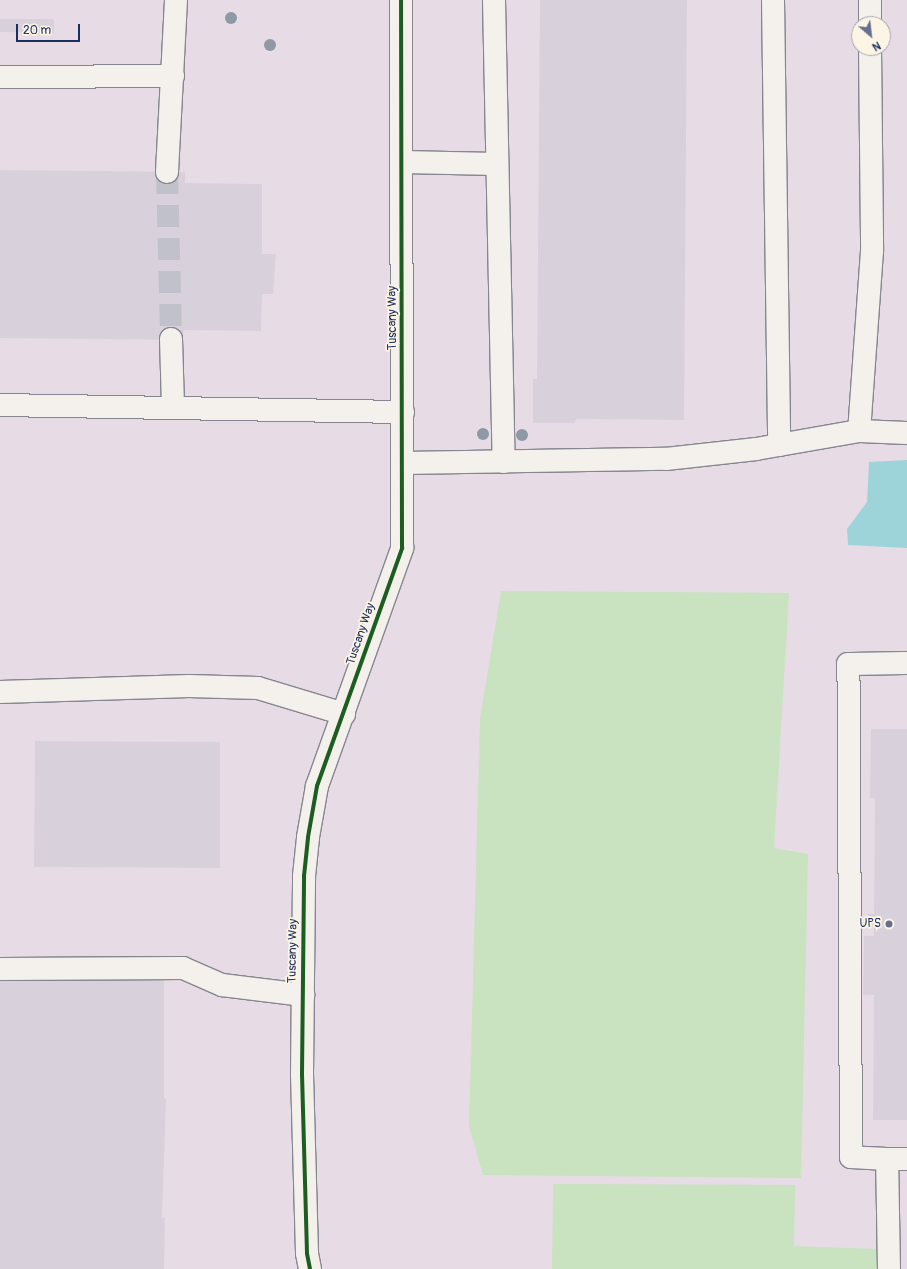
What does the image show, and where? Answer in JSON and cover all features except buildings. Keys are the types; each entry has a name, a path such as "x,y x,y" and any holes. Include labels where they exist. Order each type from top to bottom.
{"street":[{"path":"167,172 173,76 172,43 176,0"},
{"name":"Tuscany Way","path":"310,1269 307,1254 302,1074 304,876 308,837 317,786 344,714 402,548 403,412 401,0"},
{"path":"494,0 504,462"},
{"path":"773,0 779,445"},
{"path":"870,0 870,16"},
{"path":"859,431 872,251 870,56"},
{"path":"0,77 173,76"},
{"path":"402,162 498,164"},
{"path":"171,340 173,408"},
{"path":"0,404 403,412"},
{"path":"403,463 666,459 779,445 859,431 907,433"},
{"path":"889,1269 897,1159 850,1157 848,664 907,663"},
{"path":"0,692 189,686 258,688 344,714"},
{"path":"0,969 183,968 222,985 303,995"}],"shaded area":[{"path":"0,0 907,0 907,1269 0,1269"}],"green space":[{"path":"501,591 789,593 774,848 808,854 801,1178 483,1175 469,1126 480,718"},
{"path":"553,1184 795,1185 794,1246 878,1249 878,1269 552,1269"}],"water":[{"path":"907,460 907,548 848,545 847,529 867,502 869,462"}],"tunnel":[{"path":"167,172 171,339"}],"cycle path":[{"path":"310,1269 307,1253 302,1074 304,876 308,837 317,786 402,548 401,0"}],"place":[{"name":"UPS","path":"889,924"}]}
